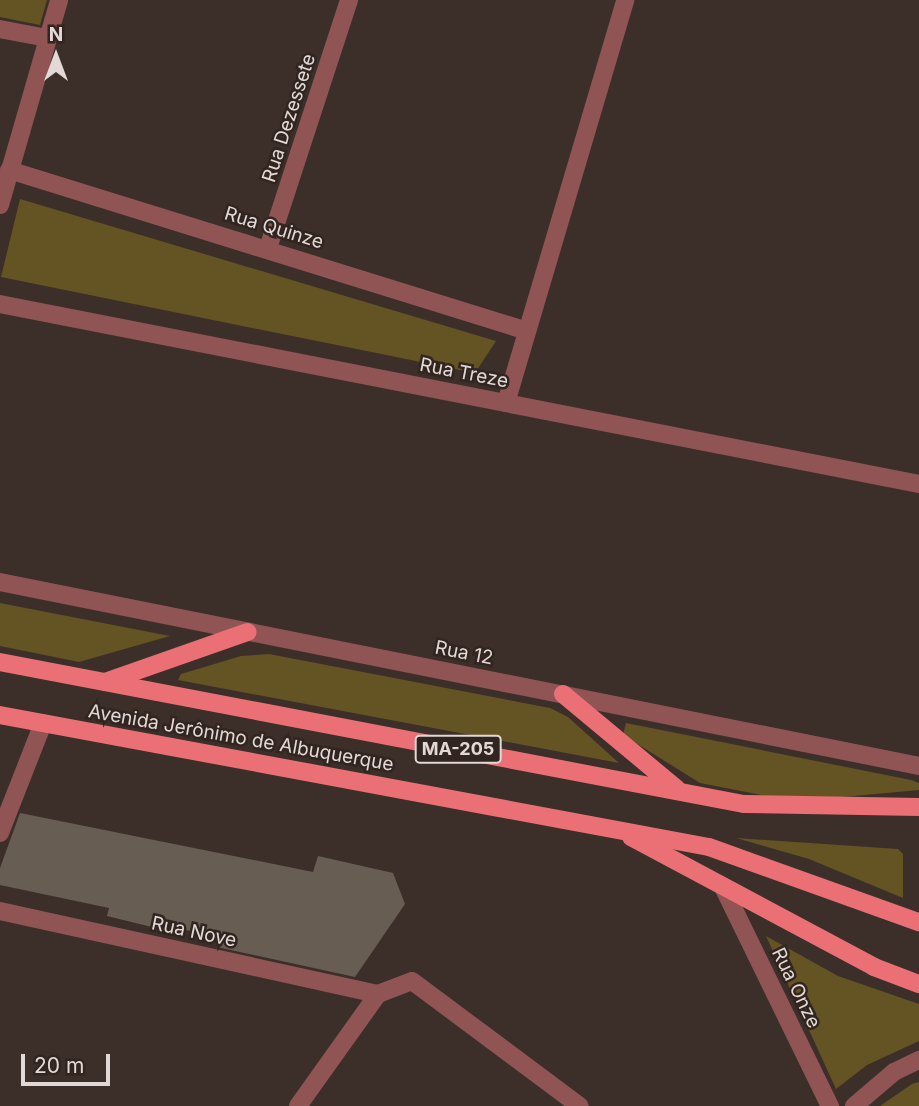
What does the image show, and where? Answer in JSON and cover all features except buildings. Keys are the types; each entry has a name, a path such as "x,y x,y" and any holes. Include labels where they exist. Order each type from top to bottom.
{"main road":[{"path":"104,682 247,632"},
{"name":"Avenida Jerônimo de Albuquerque","path":"0,662 679,792 781,808 919,807"},
{"path":"563,694 679,792"},
{"name":"Avenida Jerônimo de Albuquerque","path":"0,715 709,847 919,922"},
{"path":"616,828 724,889 874,967 919,984"}],"street":[{"path":"0,205 59,0"},
{"name":"Rua Dezessete","path":"268,248 349,0"},
{"path":"506,403 524,330 625,0"},
{"path":"0,29 47,38"},
{"name":"Rua Quinze","path":"9,170 268,248 524,330"},
{"name":"Rua Treze","path":"0,304 919,484"},
{"name":"Rua 12","path":"0,582 919,766"},
{"path":"0,833 43,723"},
{"name":"Rua Onze","path":"724,889 830,1106"},
{"name":"Rua Nove","path":"0,911 378,994"},
{"path":"298,1106 378,994 412,981 580,1106"},
{"path":"854,1106 894,1072 919,1060"}],"shaded area":[{"path":"0,0 47,0 40,25 0,17"},
{"path":"20,199 496,341 475,373 1,277"},
{"path":"0,603 170,636 79,662 0,646"},
{"path":"269,654 550,708 568,717 619,763 178,680 181,674 241,656"},
{"path":"626,723 911,780 919,783 919,790 822,799 771,797 700,783 623,735"},
{"path":"736,838 898,849 903,854 903,898 809,859"},
{"path":"766,936 838,976 919,1004 919,1041 867,1065 836,1089"},
{"path":"919,1082 919,1106 880,1106 912,1084"}]}
